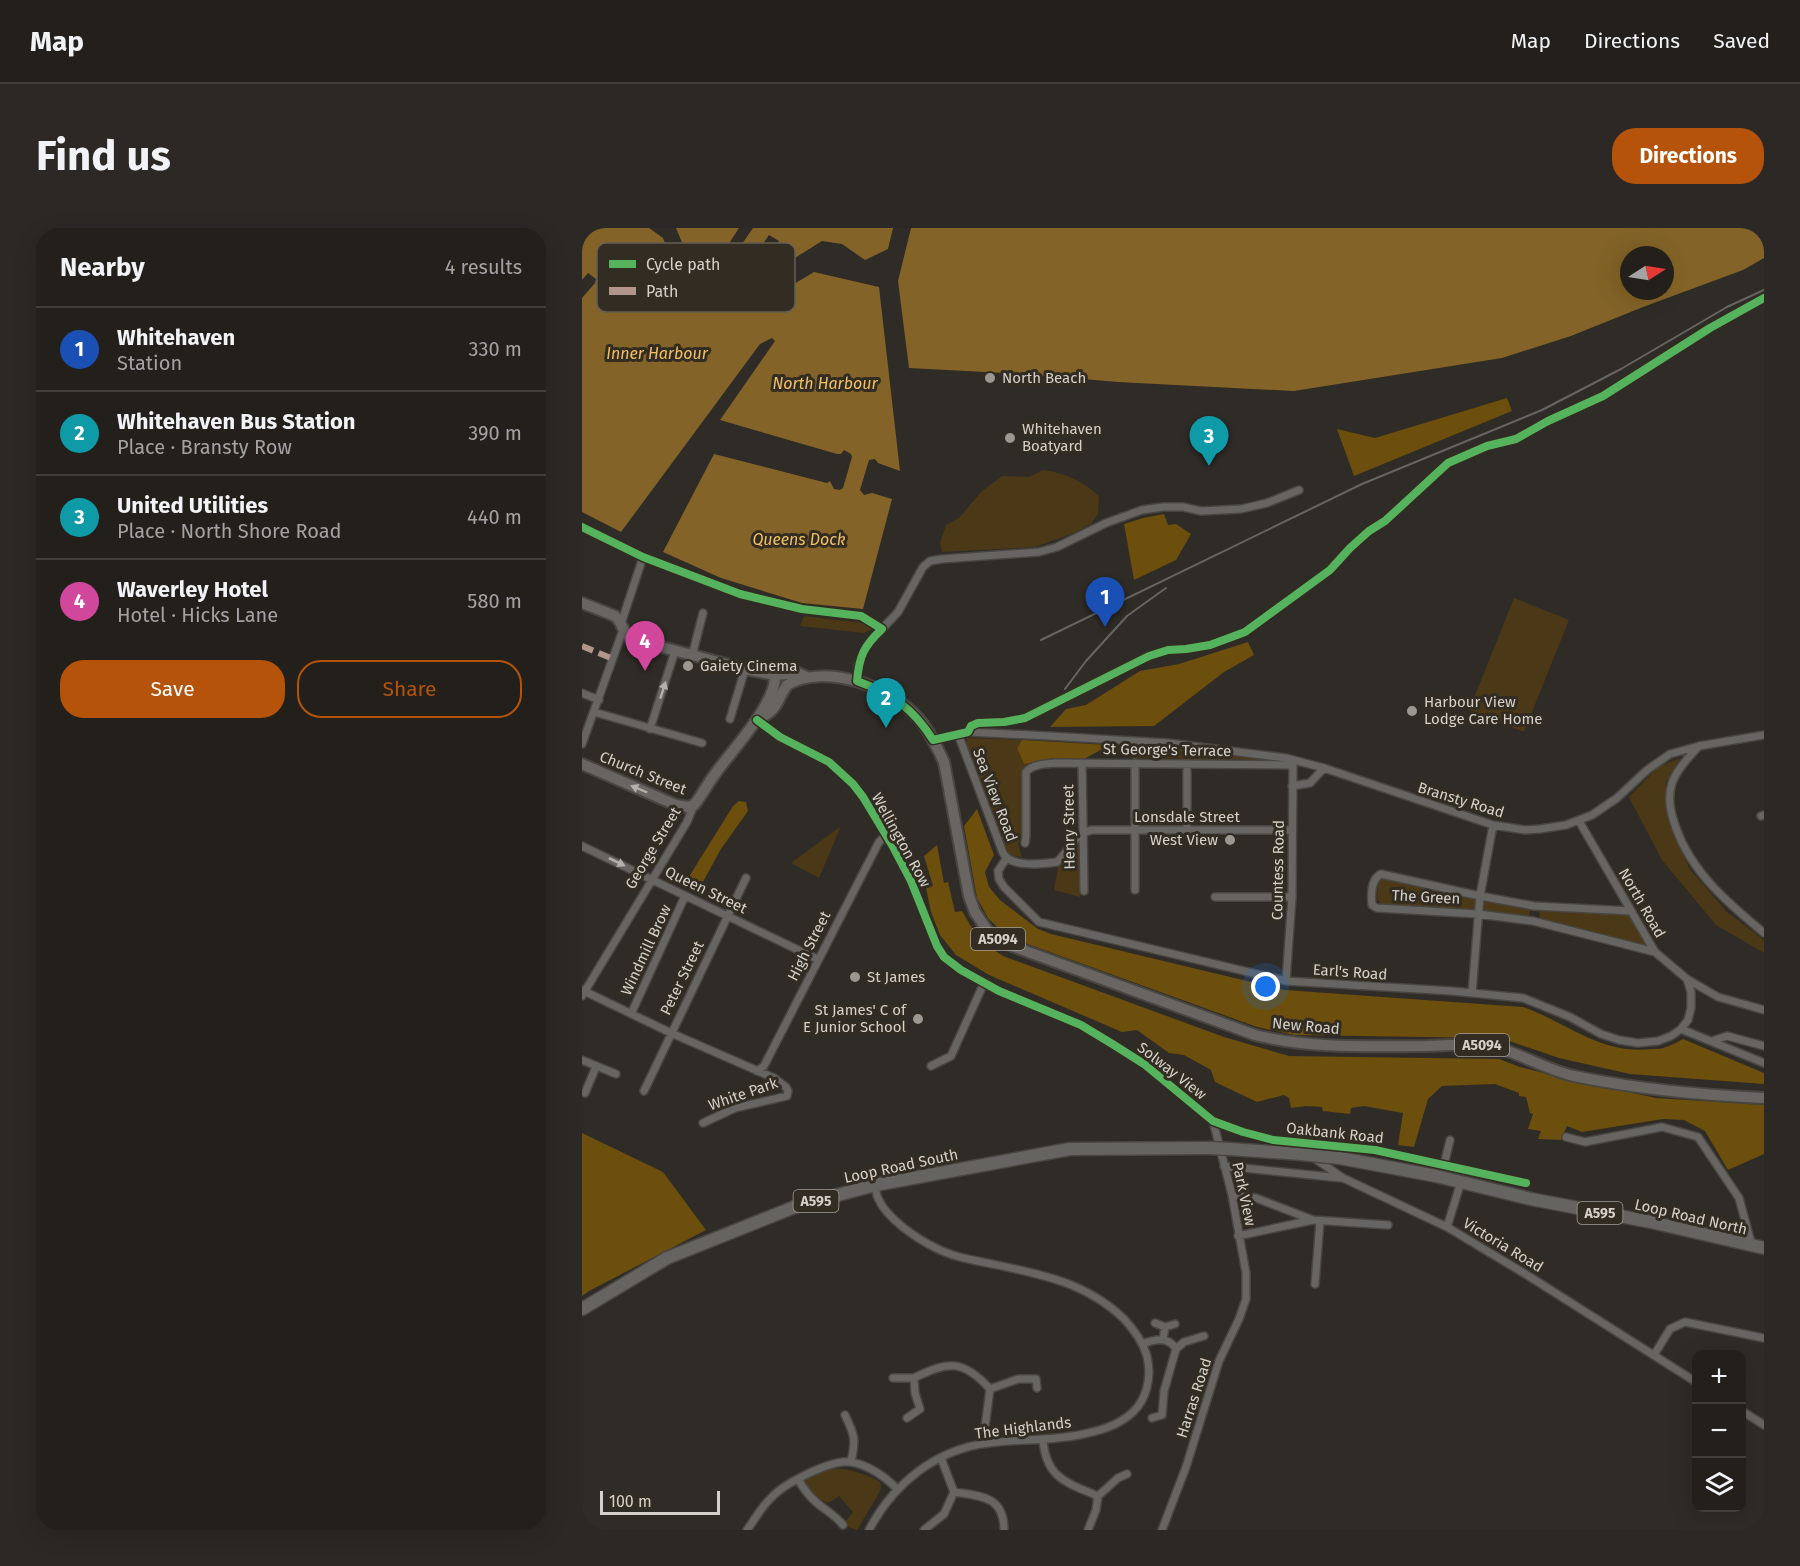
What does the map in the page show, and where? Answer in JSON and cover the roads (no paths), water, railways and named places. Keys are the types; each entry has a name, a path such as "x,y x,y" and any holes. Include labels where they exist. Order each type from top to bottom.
{"highway":[{"name":"Loop Road South","path":"582,1309 667,1258 797,1206 875,1185 1070,1149 1209,1148 1301,1154 1340,1158 1436,1176"},
{"name":"Loop Road North","path":"1436,1176 1531,1199 1651,1222 1758,1247"}],"main road":[{"name":"A5094","path":"582,603 619,623 631,639 745,669 775,675 798,674 808,678"},
{"path":"775,675 787,686"},
{"name":"George Street","path":"694,805 722,764 757,720 772,692 776,681 775,675"},
{"name":"A5094","path":"787,686 808,678 841,678 857,681 899,701 918,717 933,740"},
{"name":"George Street","path":"757,720 769,714 777,706 787,686"},
{"name":"New Road","path":"933,740 947,772 962,861 969,896 975,912 987,930 998,939 1025,952 1275,1040 1332,1044 1485,1045 1572,1075 1638,1086 1764,1098"},
{"name":"Church Street","path":"582,764 676,805 688,807 694,805"}],"street":[{"path":"857,681 860,660 866,646 898,612 923,567 930,561 1039,552 1057,547 1106,523 1142,510 1163,507 1183,507 1201,511 1241,509 1267,503 1299,490"},
{"path":"582,744 598,700 619,623 643,557"},
{"path":"692,656 703,613"},
{"path":"650,729 675,651"},
{"path":"730,718 745,669"},
{"path":"582,693 598,700"},
{"path":"594,712 702,743"},
{"name":"Wellington Row","path":"757,720 780,737 829,762 853,784 886,834 911,881 932,935 944,957 951,964 999,990"},
{"name":"Bransty Road","path":"933,740 968,732 1168,742 1324,768 1494,825 1540,829 1560,827 1579,821 1605,807 1670,754 1699,746 1764,735"},
{"name":"Sea View Road","path":"958,734 1006,859 1028,864 1057,862 1083,833"},
{"path":"1699,746 1684,762 1672,783 1670,807 1674,823 1686,852 1706,880 1764,933"},
{"name":"St George's Terrace","path":"1025,843 1026,772 1031,767 1082,763 1293,762"},
{"name":"Countess Road","path":"1286,981 1292,897 1293,762"},
{"name":"Henry Street","path":"1082,763 1084,891"},
{"path":"1135,763 1135,890"},
{"path":"1187,764 1187,830"},
{"path":"1293,786 1310,783 1324,768"},
{"name":"George Street","path":"583,993 687,822 694,805"},
{"name":"North Road","path":"1579,821 1655,951 1687,979 1718,997 1764,1010"},
{"path":"1472,993 1480,896 1494,825"},
{"name":"Lonsdale Street","path":"1083,833 1092,830 1292,830"},
{"name":"High Street","path":"757,1071 764,1066 879,842 886,834"},
{"name":"Queen Street","path":"582,846 818,959"},
{"name":"Earl's Road","path":"1006,859 998,871 999,879 1012,896 1039,922 1286,981 1523,998 1619,1040 1638,1043 1658,1041 1681,1029"},
{"name":"The Green","path":"1631,910 1534,906 1381,874 1374,880 1372,905 1377,908 1478,914 1533,921 1655,951"},
{"name":"Peter Street","path":"644,1091 746,878"},
{"name":"Windmill Brow","path":"631,1014 685,896"},
{"path":"1215,897 1292,897"},
{"path":"1687,979 1691,992 1691,1008 1688,1020 1681,1029 1764,1063"},
{"path":"931,1066 951,1056 984,983"},
{"name":"Solway View","path":"999,990 1081,1025 1144,1064 1213,1121"},
{"path":"583,993 757,1071"},
{"path":"1711,1041 1727,1036 1764,1046"},
{"path":"582,1060 616,1074"},
{"path":"585,1093 597,1067"},
{"name":"White Park","path":"703,1123 735,1108 787,1095 786,1087 774,1078 757,1071"},
{"path":"647,1083 657,1087"},
{"name":"Oakbank Road","path":"1213,1121 1263,1137 1290,1142 1375,1150 1526,1183"},
{"name":"Park View","path":"1213,1121 1232,1195 1246,1274"},
{"path":"1566,1137 1585,1142 1662,1127 1698,1137 1739,1198 1758,1247"},
{"path":"1444,1165 1450,1140"},
{"name":"Victoria Road","path":"1290,1142 1343,1178 1447,1227 1692,1379"},
{"path":"1224,1166 1343,1178"},
{"path":"1447,1227 1461,1182"},
{"name":"The Highlands","path":"869,1530 879,1512 897,1489 912,1475 931,1463 961,1450 987,1443 1043,1440 1095,1432 1119,1423 1135,1410 1144,1396 1149,1377 1148,1357 1142,1344 1129,1324 1098,1298 1074,1285 1047,1276 963,1258 936,1248 898,1224 878,1200 875,1185"},
{"path":"1232,1195 1256,1198 1316,1220"},
{"path":"1315,1284 1316,1220"},
{"path":"1239,1236 1316,1220 1388,1225"},
{"name":"Harras Road","path":"1162,1530 1186,1467 1219,1361 1243,1307 1247,1286 1246,1274"},
{"path":"1654,1355 1670,1329 1684,1322 1764,1338"},
{"path":"1155,1323 1165,1327 1175,1324"},
{"path":"1163,1339 1165,1327"},
{"path":"1152,1418 1163,1417 1164,1391 1176,1349 1184,1342 1204,1336"},
{"path":"1142,1344 1163,1339 1172,1343 1176,1349"},
{"path":"893,1378 914,1378 932,1369 956,1365 977,1374 990,1389 985,1427 987,1443"},
{"path":"990,1389 1018,1379 1039,1376 1037,1388"},
{"path":"907,1418 924,1409 915,1393 914,1378"},
{"path":"1746,1414 1764,1425"},
{"path":"845,1415 855,1436 851,1462"},
{"path":"841,1430 850,1426"},
{"path":"1043,1440 1044,1454 1052,1470 1069,1485 1098,1496"},
{"path":"924,1530 944,1514 954,1492 941,1458"},
{"path":"747,1530 772,1496 798,1479 828,1464 851,1462 874,1471 889,1480 897,1489"},
{"path":"1088,1530 1096,1510 1098,1496 1118,1476 1128,1474"},
{"path":"798,1479 806,1492 818,1504 835,1515 843,1525"},
{"path":"954,1492 987,1498 998,1504 1004,1518 1004,1530"},
{"path":"835,1515 842,1507"}],"water":[{"path":"582,228 649,228 663,238 665,243 597,243 597,312 795,312 795,283 814,272 879,287 900,471 878,463 875,459 869,460 860,490 864,495 872,493 892,499 863,609 802,603 721,578 663,552 714,454 827,483 830,481 834,489 843,488 852,457 844,450 841,454 837,454 720,420 775,341 772,338 760,344 621,532 582,512 582,298 596,279 588,273 582,280"},
{"path":"676,228 739,228 729,243 682,243"},
{"path":"753,228 893,228 888,249 865,260 842,244 822,241 795,258 795,243 778,243 779,241 769,235 764,243 743,243"},
{"path":"911,228 1764,228 1764,258 1743,270 1674,296 1674,246 1620,246 1620,300 1662,300 1571,336 1502,358 1294,391 909,368 898,281"}],"railway":[{"path":"1041,640 1362,484 1542,410 1621,369 1727,307 1764,290"},
{"path":"1065,689 1086,661 1127,616 1166,588"}],"place":[{"name":"North Beach","path":"990,378"},
{"name":"Whitehaven Boatyard","path":"1010,438"},
{"name":"United Utilities","path":"1209,466"},
{"name":"Whitehaven","path":"1105,627"},
{"name":"Gaiety Cinema","path":"688,666"},
{"name":"Waverley Hotel","path":"645,671"},
{"name":"Harbour View Lodge Care Home","path":"1412,711"},
{"name":"Whitehaven Bus Station","path":"886,728"},
{"name":"West View","path":"1230,840"},
{"name":"St James","path":"855,977"},
{"name":"St James' C of E Junior School","path":"918,1019"}],"water label":[{"name":"Inner Harbour","path":"657,353"},
{"name":"North Harbour","path":"825,383"},
{"name":"Queens Dock","path":"799,539"}]}
